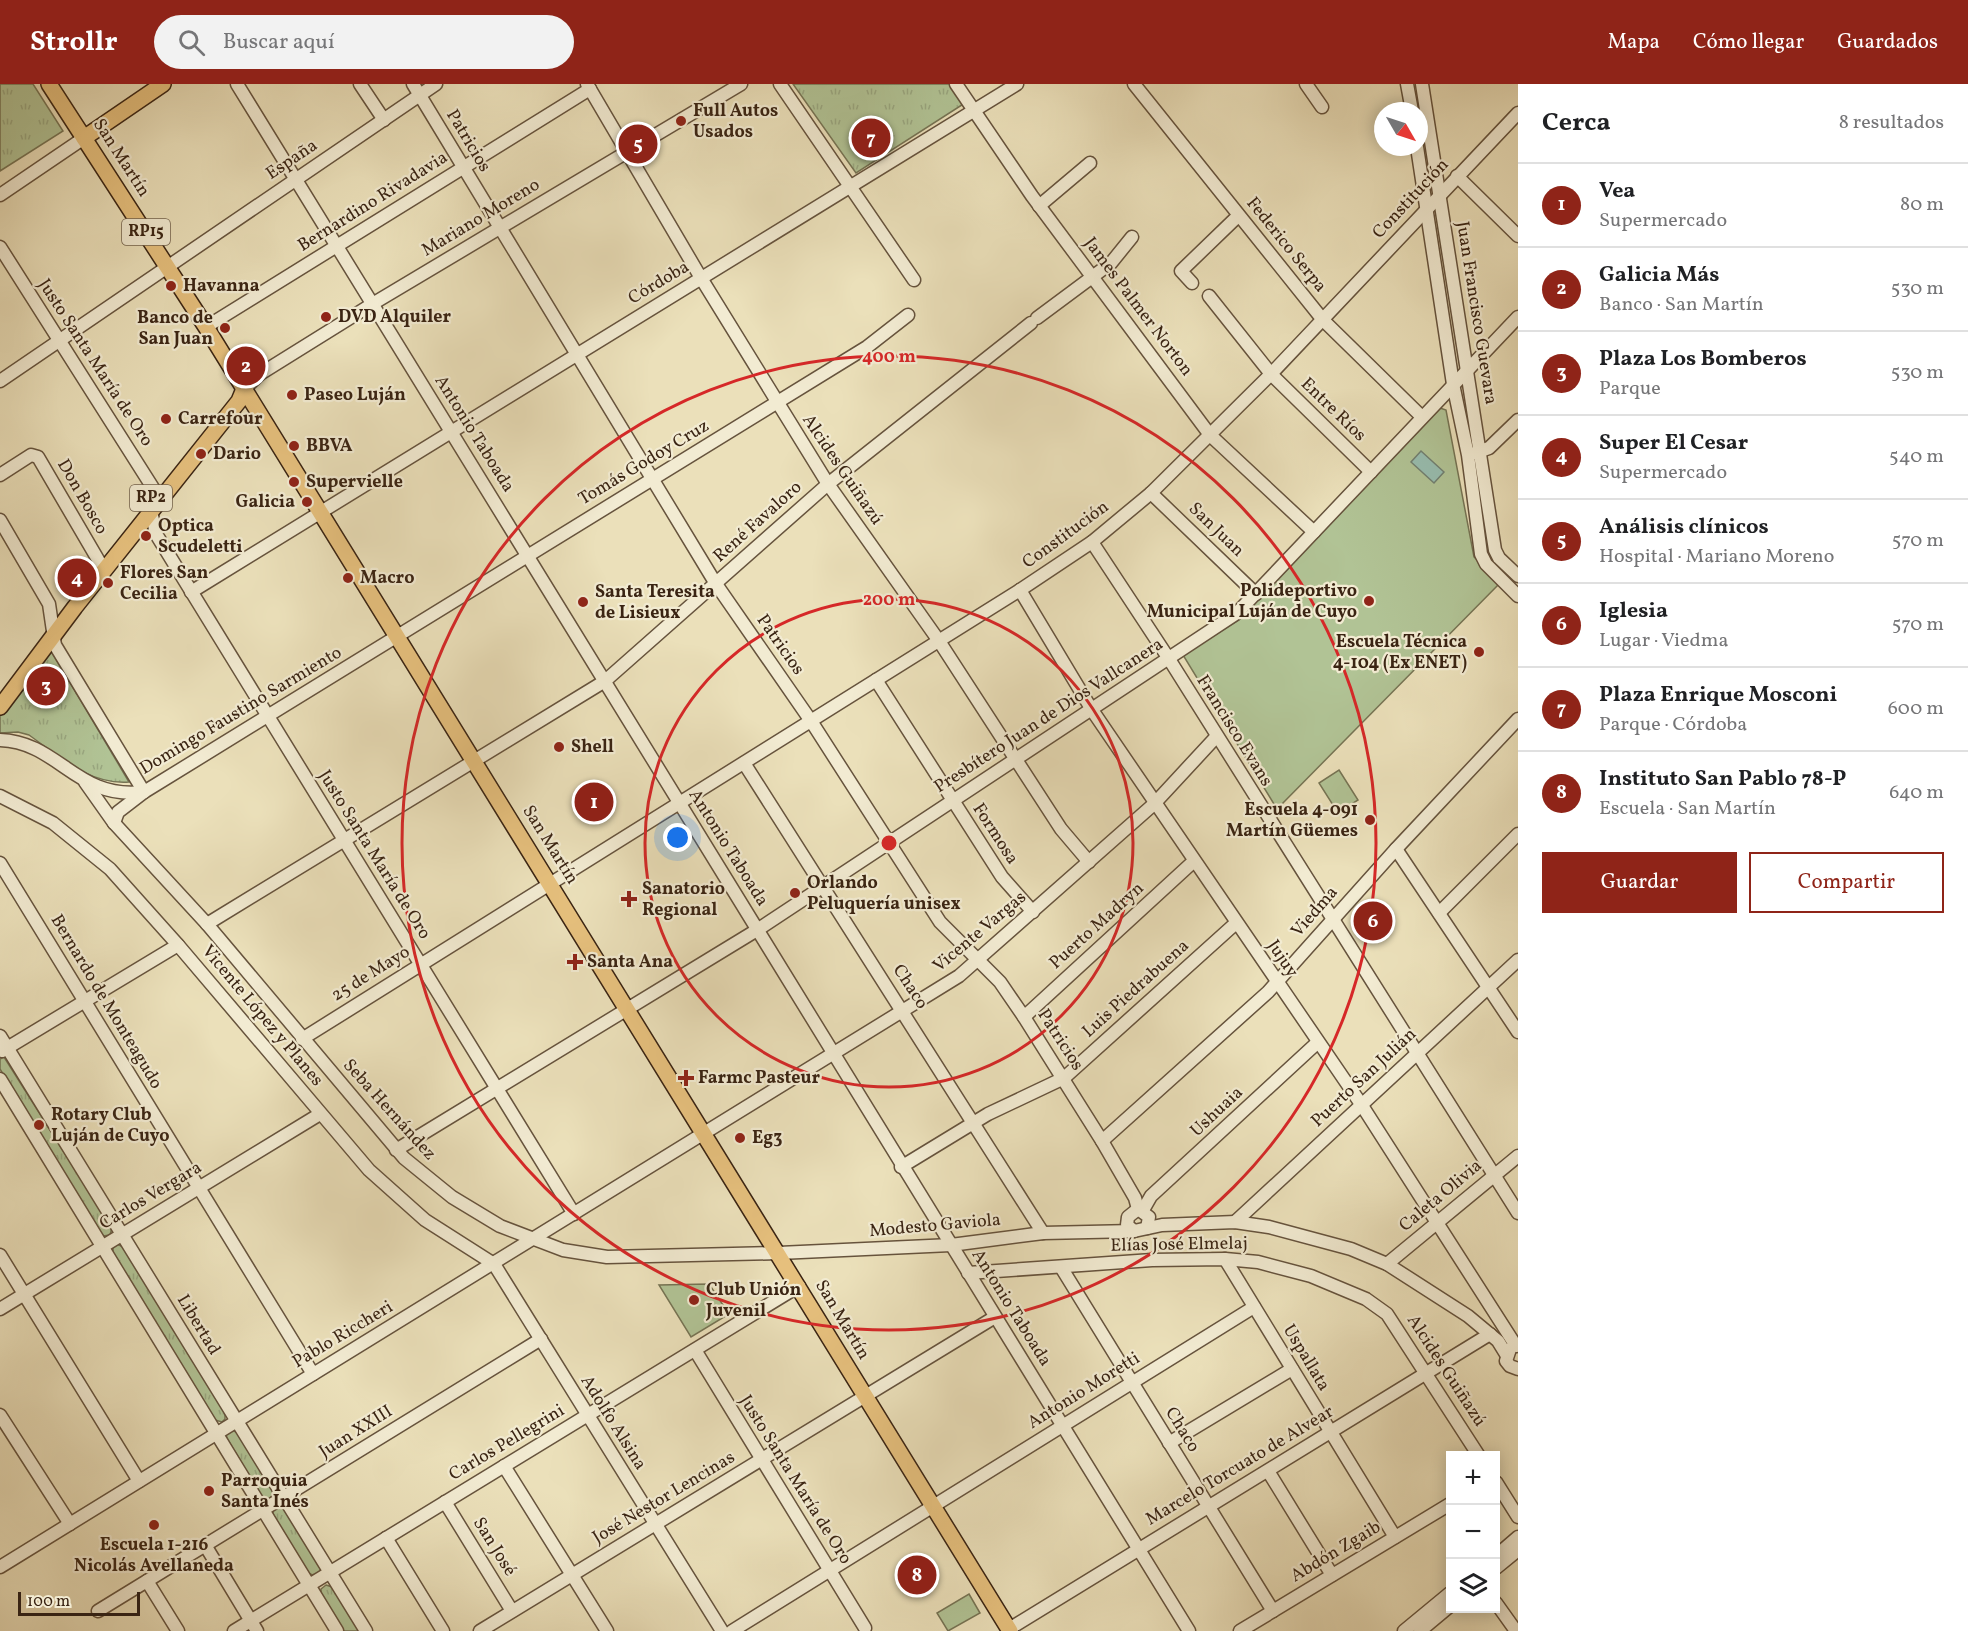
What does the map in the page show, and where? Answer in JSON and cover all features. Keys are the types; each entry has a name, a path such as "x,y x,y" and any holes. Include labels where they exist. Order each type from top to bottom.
{"main road":[{"name":"San Martín","path":"49,84 207,327 1010,1630"},
{"path":"84,138 163,84"},
{"name":"RP2","path":"0,707 58,616 156,501 235,393 244,390"},
{"name":"RP2","path":"0,690 100,562 134,526"}],"street":[{"name":"Antonio Taboada","path":"237,84 374,303 678,804 1189,1631"},
{"path":"360,84 384,120"},
{"name":"España","path":"0,381 384,120 416,90 436,84"},
{"name":"Mariano Moreno","path":"244,390 260,374 374,303 741,84"},
{"path":"780,84 914,280"},
{"name":"James Palmer Norton","path":"956,84 1039,206 1094,276 1210,435 1314,532"},
{"name":"Córdoba","path":"191,592 1017,84"},
{"name":"Federico Serpa","path":"1134,84 1323,320 1422,417"},
{"path":"1306,84 1322,107"},
{"path":"1407,84 1410,102"},
{"name":"Juan Francisco Guevara","path":"1422,84 1467,370 1480,554"},
{"name":"Alcides Guiñazú","path":"588,87 776,403 828,484 939,641 1061,829 1089,862"},
{"name":"Bernardino Rivadavia","path":"207,327 463,168 588,87"},
{"name":"Patricios","path":"416,90 716,584 811,721 940,922 977,962 1000,982 1064,1078 1135,1198 1141,1216 1127,1225 1134,1231"},
{"name":"Constitución","path":"551,884 1020,590 1092,542 1151,493 1271,374 1518,113"},
{"path":"0,195 84,138"},
{"name":"Juan Francisco Guevara","path":"1418,156 1453,384 1474,453 1495,550"},
{"path":"1039,206 1090,163"},
{"path":"1457,176 1518,236"},
{"path":"1192,283 1181,271 1238,216"},
{"name":"René Favaloro","path":"207,924 604,681 828,484 1034,320 1094,276 1111,262 1132,237"},
{"name":"Justo Santa María de Oro","path":"0,247 156,501 156,534 574,1214"},
{"name":"Entre Ríos","path":"1209,296 1271,374 1371,472"},
{"name":"Tomás Godoy Cruz","path":"397,638 867,347 908,315"},
{"name":"Presbítero Juan de Dios Vallcanera","path":"396,1150 757,930 1237,613 1453,384 1516,323"},
{"path":"1474,453 1489,448 1518,420"},
{"name":"Don Bosco","path":"0,475 31,455 38,457 100,562"},
{"name":"San Juan","path":"1151,493 1256,594"},
{"path":"0,520 58,616 55,645 144,792"},
{"path":"134,526 156,534"},
{"name":"Francisco Evans","path":"1092,542 1169,659 1331,920 1518,1213"},
{"path":"1518,576 1499,558 1495,550 1480,554 1486,564 1518,596"},
{"name":"Jujuy","path":"1020,590 1092,710 1154,804 1361,1104 1438,1223 1514,1357"},
{"name":"Domingo Faustino Sarmiento","path":"114,823 118,812 144,792 397,638"},
{"name":"Formosa","path":"876,680 1002,877 1033,912"},
{"name":"Viedma","path":"1102,1141 1277,983 1331,920 1518,719"},
{"name":"Vicente Vargas","path":"705,1134 904,1011 977,962 1154,804 1216,737"},
{"name":"Seba Hernández","path":"0,740 26,743 35,747 85,782 115,793 144,792"},
{"name":"Chaco","path":"744,763 904,1011 1043,1233"},
{"name":"Seba Hernández","path":"85,782 114,823 207,924 396,1150 452,1197 478,1215 532,1240 563,1250 607,1257 779,1254"},
{"name":"Vicente López y Planes","path":"0,796 34,811 90,850 178,945 369,1170 407,1206 494,1264"},
{"path":"1439,913 1518,834"},
{"path":"1396,849 1518,1032"},
{"name":"Puerto Madryn","path":"1024,1017 1194,861"},
{"name":"Bernardo de Monteagudo","path":"0,863 313,1374"},
{"name":"25 de Mayo","path":"302,1039 551,884"},
{"name":"Luis Piedrabuena","path":"902,1167 974,1123 1064,1078 1236,923"},
{"path":"3,1050 178,945"},
{"name":"Puerto San Julián","path":"1235,1222 1518,960"},
{"name":"Libertad","path":"0,1036 3,1050 122,1235 366,1631"},
{"name":"Ushuaia","path":"1141,1216 1151,1196 1318,1042"},
{"path":"0,1079 337,1631"},
{"name":"Carlos Vergara","path":"0,1309 320,1114"},
{"name":"Pablo Riccheri","path":"0,1567 705,1134"},
{"name":"Caleta Olivia","path":"1387,1264 1518,1156"},
{"path":"1141,1216 1162,1225 1235,1222 1305,1235 1387,1264 1432,1292 1494,1338 1514,1357"},
{"name":"Modesto Gaviola","path":"1093,1230 1141,1216"},
{"name":"Modesto Gaviola","path":"779,1254 951,1245 1043,1233 1093,1230 1134,1231"},
{"path":"0,1255 139,1481"},
{"name":"Elías José Elmelaj","path":"968,1273 1152,1260 1225,1259 1258,1262 1311,1276 1341,1287 1381,1309"},
{"name":"Uspallata","path":"1225,1259 1395,1537"},
{"name":"Adolfo Alsina","path":"494,1264 722,1631"},
{"name":"Chaco","path":"1061,1267 1273,1611"},
{"name":"Carlos Pellegrini","path":"234,1631 254,1626 309,1585 799,1286"},
{"name":"Antonio Moretti","path":"732,1631 1254,1307"},
{"name":"Alcides Guiñazú","path":"1381,1309 1395,1323 1476,1451"},
{"name":"José Nestor Lencinas","path":"480,1631 995,1317"},
{"name":"Marcelo Torcuato de Alvear","path":"1010,1630 1427,1373 1494,1338"},
{"name":"Juan XXIII","path":"98,1611 541,1339"},
{"name":"Justo Santa María de Oro","path":"695,1350 865,1628"},
{"path":"1169,1443 1292,1369"},
{"path":"0,1415 70,1524"},
{"path":"504,1466 570,1576 607,1631"},
{"path":"1268,1471 1332,1575"},
{"path":"1500,1488 1518,1517"},
{"name":"San José","path":"445,1502 512,1611"},
{"name":"Abdón Zgaib","path":"1240,1631 1448,1505"},
{"path":"1500,1553 1518,1537"},
{"path":"386,1538 443,1631"},
{"path":"205,1545 254,1626"},
{"path":"1500,1565 1518,1550"},
{"path":"147,1581 178,1631"},
{"path":"1428,1625 1446,1599"},
{"path":"1404,1631 1428,1625 1446,1609"},
{"path":"1500,1609 1516,1631"}],"green space":[{"path":"0,84 33,84 63,131 0,171"},
{"path":"793,84 952,84 965,103 856,173"},
{"name":"Polideportivo Municipal Luján de Cuyo","path":"1440,408 1446,410 1474,557 1500,583 1277,809 1183,655 1239,620"},
{"path":"49,647 129,782 114,782 88,774 29,735 18,732 0,733 0,715"},
{"path":"1339,770 1358,800 1338,813 1319,783"},
{"path":"4,1057 112,1228 110,1235 103,1236 0,1069 0,1059"},
{"path":"117,1244 123,1247 225,1412 225,1419 222,1422 215,1420 113,1253 113,1248"},
{"name":"Club Unión Juvenil","path":"709,1284 729,1314 691,1337 659,1285"},
{"path":"233,1430 238,1434 272,1490 273,1494 270,1499 262,1497 228,1440 226,1435"},
{"path":"279,1506 285,1510 319,1566 321,1571 315,1576 308,1573 273,1514 273,1509"},
{"path":"326,1585 332,1587 359,1631 344,1631 321,1594 321,1589"},
{"path":"969,1594 980,1613 948,1631 937,1613"}],"shaded area":[{"path":"1421,451 1444,472 1434,483 1411,462"}],"place":[{"name":"Full Autos Usados","path":"681,121"},
{"name":"Plaza Enrique Mosconi","path":"871,138"},
{"name":"Análisis clínicos","path":"638,144"},
{"name":"Havanna","path":"171,286"},
{"name":"DVD Alquiler","path":"326,317"},
{"name":"Banco de San Juan","path":"225,328"},
{"name":"Galicia Más","path":"246,366"},
{"name":"Paseo Luján","path":"292,395"},
{"name":"Carrefour","path":"166,419"},
{"name":"BBVA","path":"294,446"},
{"name":"Dario","path":"201,454"},
{"name":"Supervielle","path":"294,482"},
{"name":"Galicia","path":"307,502"},
{"name":"Optica Scudeletti","path":"146,536"},
{"name":"Super El Cesar","path":"77,578"},
{"name":"Macro","path":"348,578"},
{"name":"Flores San Cecilia","path":"108,583"},
{"name":"Polideportivo Municipal Luján de Cuyo","path":"1369,601"},
{"name":"Santa Teresita de Lisieux","path":"583,602"},
{"name":"Escuela Técnica 4-104 (Ex ENET)","path":"1479,652"},
{"name":"Plaza Los Bomberos","path":"46,686"},
{"name":"Shell","path":"559,747"},
{"name":"Vea","path":"594,802"},
{"name":"Escuela 4-091 Martín Güemes","path":"1370,820"},
{"name":"Orlando Peluquería unisex","path":"795,893"},
{"name":"Sanatorio Regional","path":"629,899"},
{"name":"Iglesia","path":"1373,921"},
{"name":"Santa Ana","path":"575,962"},
{"name":"Farmc Pasteur","path":"686,1078"},
{"name":"Rotary Club Luján de Cuyo","path":"39,1125"},
{"name":"Eg3","path":"740,1138"},
{"name":"Club Unión Juvenil","path":"694,1300"},
{"name":"Parroquia Santa Inés","path":"209,1491"},
{"name":"Escuela 1-216 Nicolás Avellaneda","path":"154,1525"},
{"name":"Instituto San Pablo 78-P","path":"917,1575"}]}
